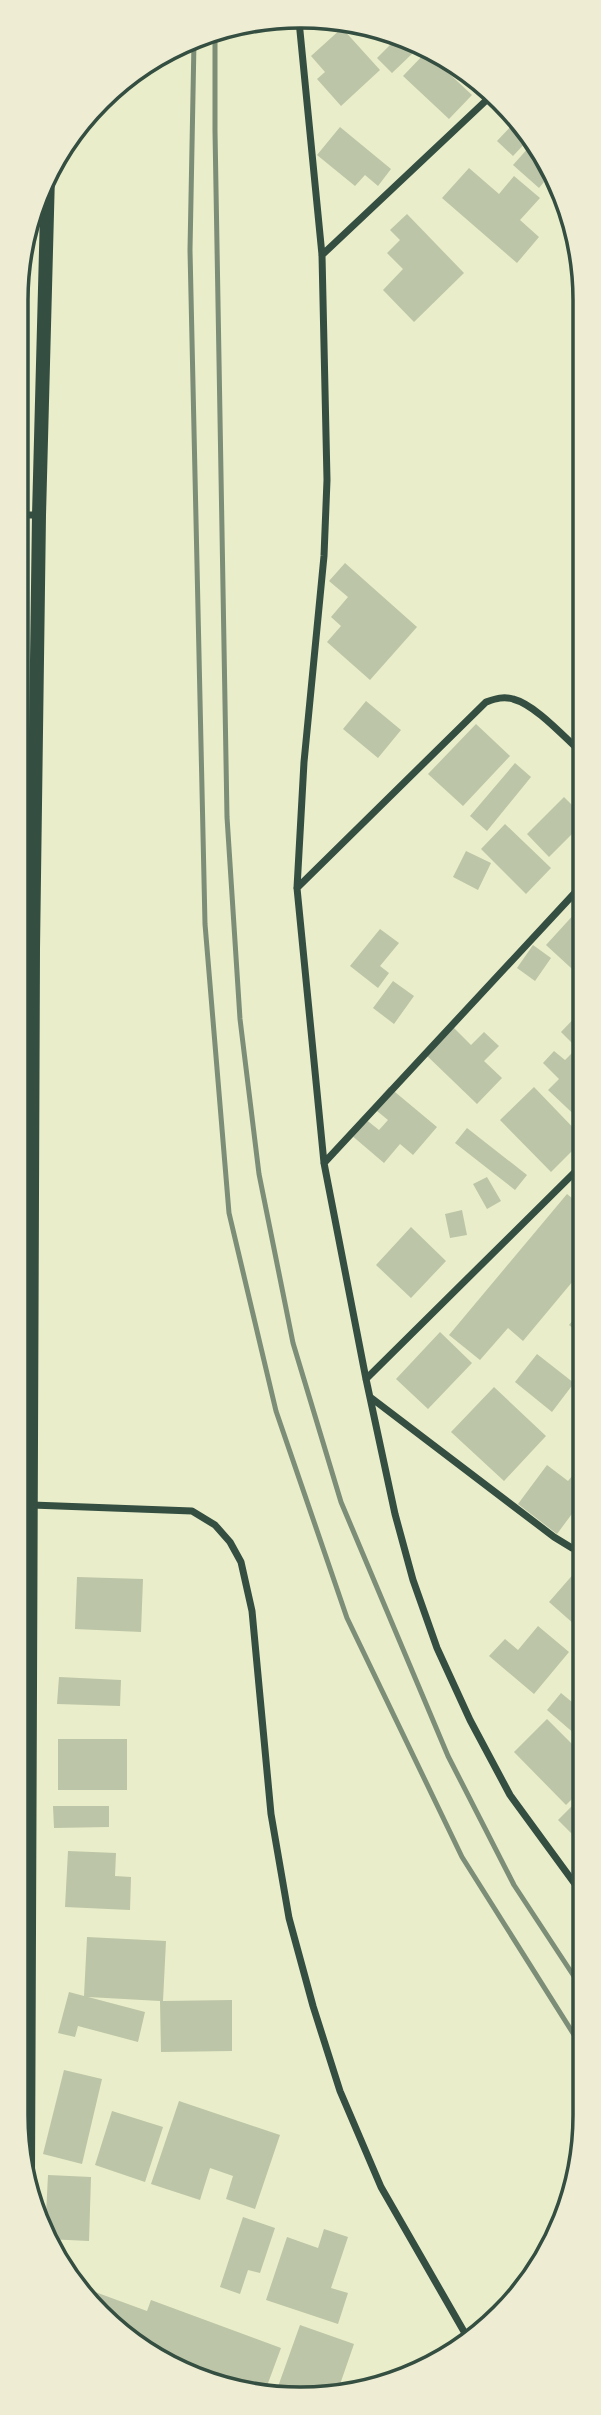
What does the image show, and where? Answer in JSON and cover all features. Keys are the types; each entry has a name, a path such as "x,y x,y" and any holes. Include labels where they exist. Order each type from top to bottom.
{"main road":[{"path":"28,1179 39,515 47,200"},
{"path":"28,1434 32,1505 28,2120"}],"street":[{"path":"300,28 322,254 327,480 324,556 304,762 297,888 324,1163 366,1379 395,1514 413,1580 437,1648 470,1720 510,1795 573,1881"},
{"path":"322,254 485,101"},
{"path":"28,515 39,515"},
{"path":"297,888 486,702 506,698 528,705 573,745"},
{"path":"324,1163 573,895"},
{"path":"28,949 33,949"},
{"path":"366,1379 573,1174"},
{"path":"370,1397 554,1537 573,1547"},
{"path":"32,1505 192,1511 215,1525 230,1542 241,1562 252,1611 271,1814 289,1918 313,2006 340,2091 381,2187 464,2332"}],"building":[{"path":"339,31 345,32 380,70 341,106 317,79 325,72 311,56"},
{"path":"392,43 413,53 392,73 377,58"},
{"path":"422,56 445,70 472,95 449,119 403,76"},
{"path":"340,127 391,169 378,186 365,175 355,186 317,155"},
{"path":"510,127 524,145 513,156 497,141"},
{"path":"527,149 545,180 539,188 513,165"},
{"path":"469,168 499,194 514,176 540,198 520,220 539,237 517,263 442,198"},
{"path":"407,214 464,273 414,322 383,290 403,269 387,253 400,240 390,230"},
{"path":"345,563 417,627 370,680 327,642 341,626 331,617 348,597 329,581"},
{"path":"366,701 401,730 378,758 343,729"},
{"path":"476,724 510,756 463,806 428,774"},
{"path":"515,763 531,777 487,831 470,816"},
{"path":"564,797 573,806 573,833 549,857 527,834"},
{"path":"505,824 551,868 526,894 481,849"},
{"path":"466,851 491,863 478,890 453,877"},
{"path":"573,915 573,970 546,945"},
{"path":"380,929 399,943 380,966 389,973 378,988 350,966"},
{"path":"533,945 551,958 535,981 517,968"},
{"path":"393,981 414,996 394,1024 373,1008"},
{"path":"573,1019 573,1044 561,1032"},
{"path":"450,1024 471,1045 484,1032 499,1046 484,1061 502,1078 477,1104 423,1052"},
{"path":"554,1051 565,1060 573,1052 573,1114 548,1090 559,1079 543,1063"},
{"path":"389,1087 437,1127 413,1155 400,1144 384,1163 350,1134 364,1118 379,1130 388,1120 372,1107"},
{"path":"534,1087 573,1128 573,1150 551,1172 500,1120"},
{"path":"467,1128 527,1175 515,1190 455,1143"},
{"path":"487,1177 501,1201 487,1209 473,1184"},
{"path":"567,1194 573,1199 573,1281 523,1341 508,1328 480,1360 449,1335"},
{"path":"462,1210 467,1235 450,1238 445,1214"},
{"path":"411,1227 446,1261 411,1298 376,1265"},
{"path":"440,1332 472,1363 428,1409 396,1379"},
{"path":"537,1354 573,1384 552,1412 515,1382"},
{"path":"494,1387 546,1436 504,1481 451,1432"},
{"path":"547,1465 568,1481 573,1475 573,1512 557,1534 518,1504"},
{"path":"573,1574 573,1623 549,1602"},
{"path":"77,1577 143,1579 141,1632 75,1629"},
{"path":"538,1626 569,1652 534,1694 489,1656 505,1639 518,1650"},
{"path":"59,1677 121,1680 120,1706 57,1704"},
{"path":"561,1693 572,1702 573,1732 547,1710"},
{"path":"547,1719 573,1745 573,1798 566,1805 514,1752"},
{"path":"58,1739 127,1739 127,1790 58,1790"},
{"path":"573,1805 573,1835 558,1820"},
{"path":"53,1806 109,1806 109,1827 54,1828"},
{"path":"68,1851 116,1853 115,1876 131,1877 130,1910 65,1907"},
{"path":"87,1937 166,1941 163,2001 232,2000 232,2051 161,2052 160,2001 88,1997 145,2012 138,2042 78,2026 75,2037 58,2033 69,1992 84,1996"},
{"path":"64,2070 102,2079 82,2164 43,2154"},
{"path":"179,2101 280,2135 255,2209 226,2199 233,2176 210,2168 200,2200 151,2184"},
{"path":"112,2111 163,2127 145,2182 95,2165"},
{"path":"48,2175 91,2177 89,2241 59,2240 46,2212"},
{"path":"243,2217 275,2228 260,2273 248,2270 240,2294 220,2287"},
{"path":"324,2229 348,2237 331,2288 348,2293 338,2324 266,2300 287,2237 318,2248"},
{"path":"94,2292 147,2311 151,2300 281,2348 267,2385 213,2373 180,2359 149,2341 121,2319"},
{"path":"300,2325 354,2344 340,2384 278,2386"}],"railway":[{"path":"215,41 227,817 240,1019 259,1174 293,1343 341,1502 448,1756 514,1885 573,1975"},
{"path":"194,50 190,250 205,924 229,1213 276,1411 347,1618 462,1857 573,2033"}]}
